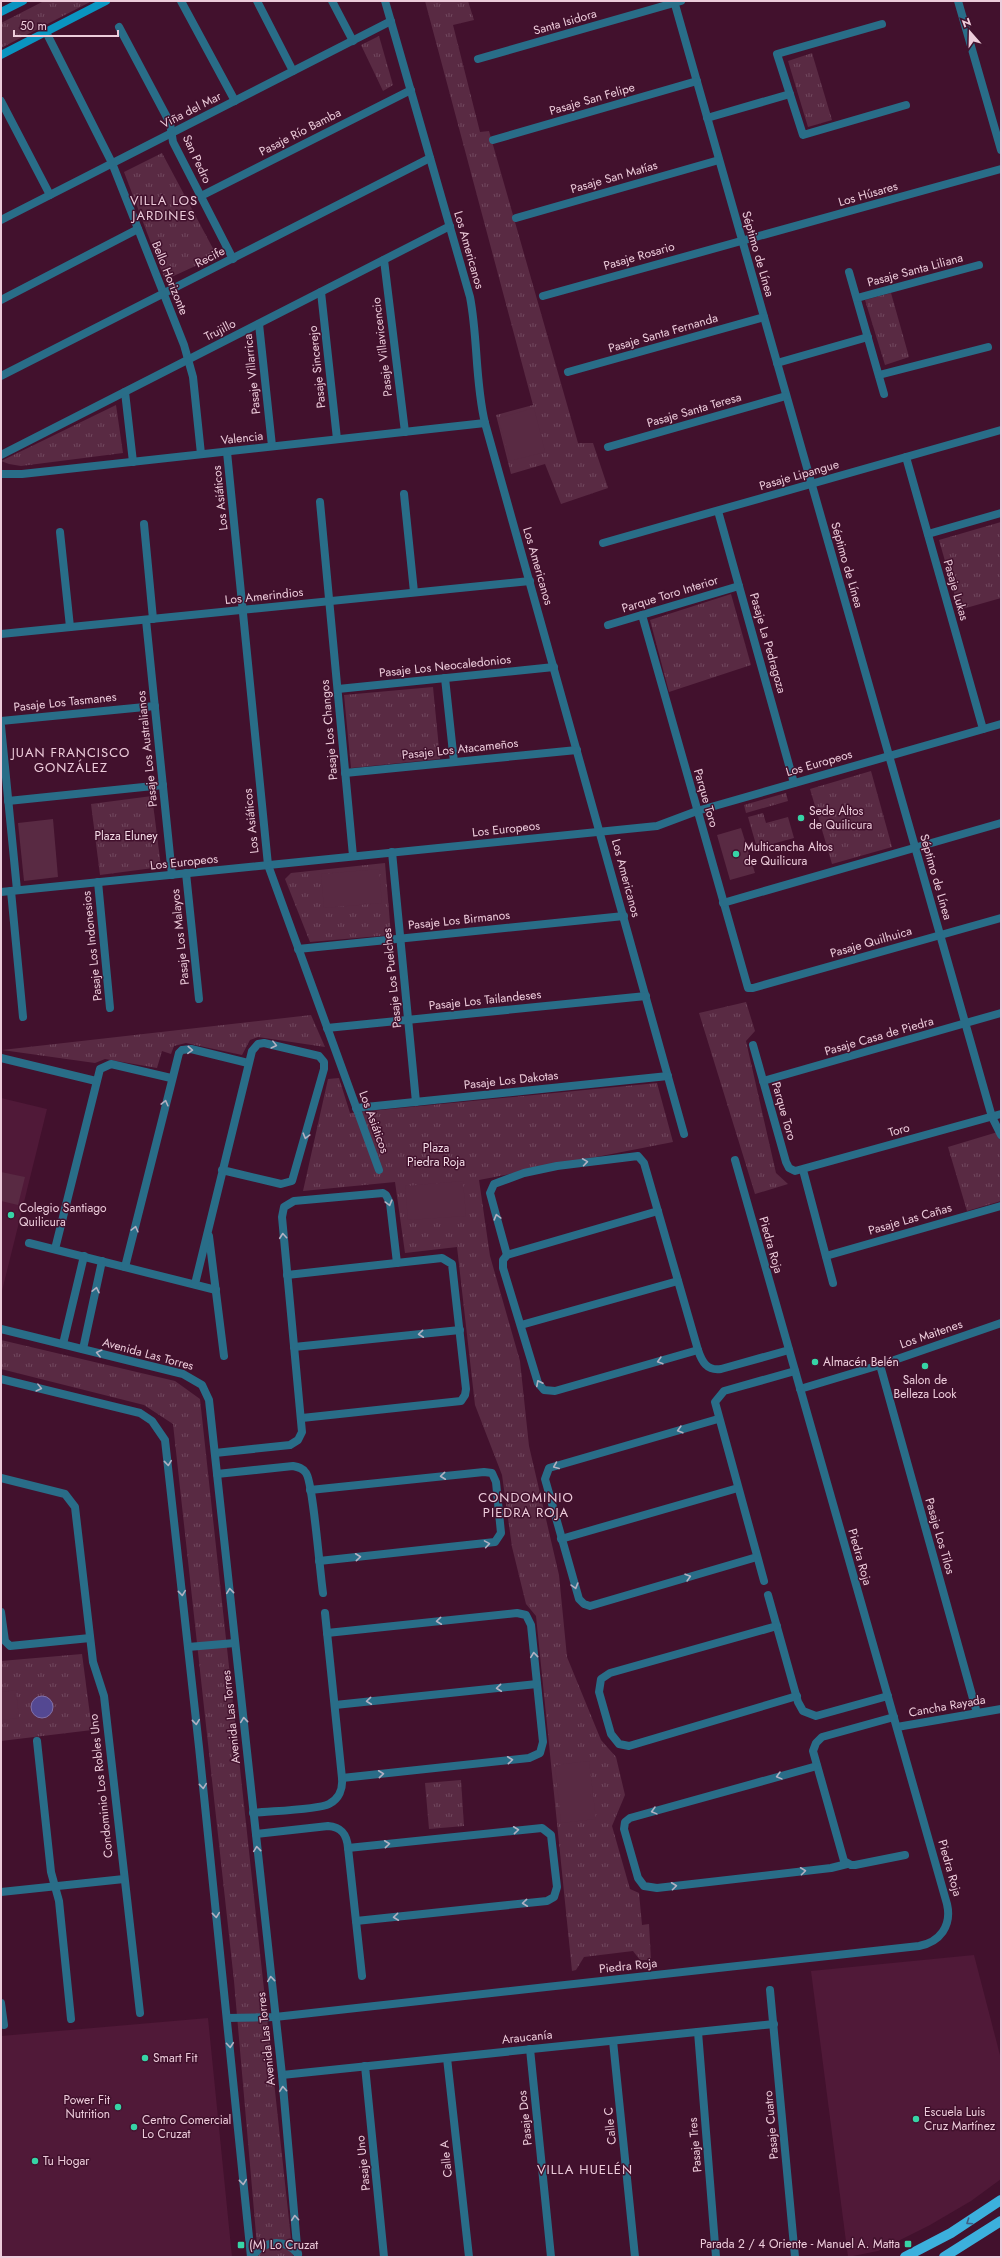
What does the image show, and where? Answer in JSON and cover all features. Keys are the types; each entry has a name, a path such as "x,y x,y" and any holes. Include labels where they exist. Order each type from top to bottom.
{"main road":[{"path":"1,12 23,1"},
{"path":"1,56 46,32 92,4 106,1"},
{"path":"905,2257 951,2234 1001,2200"},
{"path":"944,2257 1001,2220"}],"street":[{"path":"181,1 235,101"},
{"path":"257,1 293,71"},
{"path":"332,1 353,41"},
{"name":"Los Americanos","path":"385,1 450,226 473,314 480,400 485,423 684,1134"},
{"path":"958,1 1001,150"},
{"name":"Santa Isidora","path":"478,59 677,2"},
{"name":"Séptimo de Línea","path":"677,2 707,118 965,1024 992,1117 1001,1135"},
{"name":"Viña del Mar","path":"1,220 391,21"},
{"path":"882,24 777,54 803,135 906,105"},
{"name":"San Pedro","path":"119,27 170,123 173,142 232,259"},
{"name":"Bello Horizonte","path":"46,32 112,163 189,359 193,377 201,454"},
{"name":"Pasaje San Felipe","path":"493,140 697,81"},
{"name":"Pasaje Río Bamba","path":"201,196 411,90"},
{"path":"707,118 790,94"},
{"path":"1,101 50,195"},
{"name":"Recife","path":"1,376 430,158"},
{"name":"Pasaje San Matías","path":"516,218 719,160"},
{"name":"Los Húsares","path":"742,242 1001,169"},
{"name":"Trujillo","path":"1,455 450,226"},
{"path":"1,300 138,229"},
{"name":"Pasaje Rosario","path":"544,296 724,245 742,242"},
{"name":"Pasaje Villavicencio","path":"384,260 405,432"},
{"name":"Pasaje Santa Liliana","path":"857,298 980,265"},
{"name":"Pasaje Santa Liliana","path":"849,272 884,394"},
{"name":"Pasaje Sincerejo","path":"321,292 337,439"},
{"name":"Pasaje Santa Fernanda","path":"568,372 764,317"},
{"name":"Pasaje Villarrica","path":"259,324 272,446"},
{"path":"777,363 868,337"},
{"path":"879,375 988,347"},
{"path":"125,392 133,462"},
{"name":"Pasaje Santa Teresa","path":"608,447 786,396"},
{"name":"Valencia","path":"1,474 22,474 485,423"},
{"name":"Pasaje Lipangue","path":"603,543 1001,430"},
{"name":"Los Asiáticos","path":"227,452 268,865 379,1170"},
{"name":"Pasaje Lukas","path":"906,457 983,729"},
{"path":"404,494 414,592"},
{"name":"Pasaje Los Changos","path":"320,502 353,856"},
{"name":"Pasaje La Pedragoza","path":"718,510 794,783"},
{"path":"928,534 1001,513"},
{"name":"Pasaje Los Australianos","path":"144,524 155,706 172,875"},
{"path":"60,532 70,628"},
{"name":"Los Amerindios","path":"1,634 530,581"},
{"name":"Parque Toro Interior","path":"608,625 739,586"},
{"name":"Parque Toro","path":"642,615 748,988"},
{"name":"Pasaje Los Neocaledonios","path":"338,689 554,667"},
{"path":"445,678 454,762"},
{"name":"Pasaje Los Tasmanes","path":"1,721 155,706"},
{"name":"Los Europeos","path":"1,892 657,826 697,810 1001,724"},
{"path":"1,726 8,801 23,1017"},
{"name":"Pasaje Los Atacameños","path":"345,773 577,750"},
{"path":"8,801 163,785"},
{"path":"723,903 1001,823"},
{"name":"Pasaje Los Puelches","path":"392,852 416,1102"},
{"name":"Pasaje Los Malayos","path":"186,873 199,999"},
{"name":"Pasaje Los Indonesios","path":"98,882 110,1008"},
{"name":"Pasaje Los Birmanos","path":"298,949 624,916"},
{"name":"Pasaje Quilhuica","path":"748,988 753,988 1001,918"},
{"name":"Pasaje Los Tailandeses","path":"327,1028 646,996"},
{"name":"Pasaje Casa de Piedra","path":"763,1081 1001,1014"},
{"path":"195,1284 222,1170 248,1063 254,1047 264,1043 315,1055 322,1060 324,1066 292,1180 285,1184 281,1184 222,1170"},
{"name":"Parque Toro","path":"753,1045 787,1166 795,1171 802,1170"},
{"path":"125,1267 177,1057 182,1050 187,1049 248,1063"},
{"path":"1,1058 96,1081"},
{"path":"55,1249 100,1069 111,1064 171,1078"},
{"name":"Pasaje Los Dakotas","path":"356,1108 668,1076"},
{"name":"Toro","path":"802,1170 1001,1114"},
{"path":"698,1350 548,1391 540,1387 502,1264 507,1255 490,1193 494,1184 524,1174 558,1166 634,1155 641,1158 658,1211 698,1350 704,1365 716,1370 789,1350"},
{"name":"Piedra Roja","path":"227,2018 275,2017 911,1947 931,1943 945,1930 949,1911 735,1160"},
{"path":"802,1170 833,1283"},
{"path":"215,1453 290,1445 301,1436 303,1428 282,1213 287,1204 294,1201 378,1192 386,1195 390,1202 397,1263"},
{"name":"Pasaje Las Cañas","path":"826,1256 1001,1206"},
{"path":"507,1255 658,1211"},
{"path":"208,1230 224,1356"},
{"path":"29,1243 216,1290"},
{"path":"63,1344 84,1256"},
{"path":"287,1275 442,1258 450,1262 454,1270 466,1389 465,1396 461,1401 302,1418"},
{"path":"82,1349 102,1261"},
{"path":"521,1325 678,1281"},
{"name":"Los Maitenes","path":"800,1389 880,1365 1001,1323"},
{"name":"Avenida Las Torres","path":"1,1329 184,1374 197,1380 206,1392 209,1400 282,2074 298,2256"},
{"path":"294,1346 460,1330"},
{"name":"Pasaje Los Tilos","path":"880,1365 977,1713"},
{"path":"764,1581 718,1419 715,1402 724,1390 795,1371"},
{"path":"1,1379 133,1411 146,1417 157,1427 166,1446 252,2257"},
{"path":"718,1419 549,1468 545,1479 561,1539 579,1599 587,1605 757,1558"},
{"path":"217,1474 296,1466 306,1473 310,1490 323,1593"},
{"path":"310,1490 484,1472 492,1473 496,1482 501,1533 495,1542 319,1561"},
{"name":"Condominio Los Robles Uno","path":"1,1478 65,1494 73,1502 76,1512 94,1667 103,1689 140,2013"},
{"path":"561,1539 738,1488"},
{"path":"768,1594 797,1696 803,1711 816,1716 888,1696"},
{"path":"1,1612 5,1641 10,1646 90,1638"},
{"path":"253,1813 328,1804 340,1794 342,1778 325,1613"},
{"path":"327,1633 522,1613 530,1621 537,1684 543,1742 542,1750 536,1756 342,1778"},
{"path":"777,1626 605,1676 599,1683 601,1699 613,1738 619,1744 629,1746 797,1696"},
{"path":"188,1647 235,1643"},
{"path":"334,1705 537,1684"},
{"name":"Cancha Rayada","path":"897,1727 1001,1709"},
{"path":"847,1864 843,1858 817,1766 814,1747 822,1737 894,1717"},
{"path":"37,1741 51,1872 58,1901 71,2019"},
{"path":"817,1766 630,1818 625,1822 624,1829 638,1878 644,1886 657,1888 831,1868 847,1864 855,1865 905,1855"},
{"path":"256,1834 332,1826 344,1833 348,1848 362,1976"},
{"path":"348,1848 542,1828 550,1835 557,1887 554,1896 547,1901 356,1921"},
{"path":"1,1892 124,1879"},
{"name":"Pasaje Cuatro","path":"770,1990 795,2257"},
{"path":"1,2002 4,2025"},
{"name":"Araucanía","path":"282,2074 774,2024"},
{"name":"Pasaje Tres","path":"698,2032 716,2257"},
{"name":"Calle C","path":"613,2041 635,2257"},
{"name":"Pasaje Dos","path":"530,2049 551,2257"},
{"name":"Calle A","path":"447,2058 469,2257"},
{"name":"Pasaje Uno","path":"365,2066 384,2257"},
{"path":"252,2257 262,2246 276,2243 289,2246 298,2256"}],"shaded area":[{"name":"Colegio Santiago Quilicura","path":"1,1098 47,1109 1,1295"},
{"path":"42,1696 50,1699 53,1707 50,1715 42,1718 34,1715 31,1707 34,1699"},
{"name":"Escuela Luis Cruz Martínez","path":"974,1955 1001,2059 1001,2179 971,2201 930,2225 878,2251 848,2257 811,1971"},
{"path":"208,2018 232,2257 1,2257 1,2036"}],"green space":[{"path":"44,1 92,1 1,48 1,23"},
{"path":"425,1 468,1 474,20 453,25 480,132 489,131 578,443 593,443 608,488 561,504 545,464 511,474 496,415 533,405"},
{"path":"379,36 393,85 383,91 361,45"},
{"path":"812,53 832,120 808,127 788,61"},
{"path":"162,153 217,256 165,280 124,172"},
{"path":"891,293 909,357 885,365 865,300"},
{"path":"116,405 123,453 21,466 1,461"},
{"path":"534,408 545,452 510,461 498,418"},
{"path":"1001,522 1001,598 959,610 939,540"},
{"path":"731,594 751,665 669,692 650,620"},
{"path":"433,687 440,759 351,768 344,695"},
{"path":"871,771 892,847 832,864 810,789"},
{"path":"786,793 788,801 746,813 744,805"},
{"name":"Plaza Eluney","path":"152,796 161,867 100,875 91,804"},
{"path":"763,813 766,823 788,817 794,838 757,848 748,817"},
{"path":"53,819 58,877 24,881 18,823"},
{"name":"Multicancha Altos de Quilicura","path":"741,828 755,873 730,880 717,835"},
{"path":"385,863 391,935 310,942 285,879 291,873"},
{"path":"379,869 382,903 324,908 321,874"},
{"path":"746,1002 755,1031 746,1041 776,1173 788,1184 755,1194 699,1013"},
{"path":"311,1015 325,1047 258,1037 250,1040 242,1055 186,1043 174,1046 171,1054 162,1051 157,1068 105,1059 95,1063 2,1050"},
{"name":"Plaza Piedra Roja","path":"339,1078 350,1113 657,1083 673,1142 479,1180 490,1256 520,1361 529,1446 559,1575 567,1657 601,1740 616,1757 625,1795 612,1826 630,1889 639,1893 642,1925 649,1924 651,1960 640,1960 633,1951 584,1957 576,1970 572,1971 536,1616 526,1604 512,1547 502,1475 475,1405 457,1247 405,1253 395,1182 303,1191 328,1079"},
{"path":"1001,1131 1001,1201 967,1211 948,1147"},
{"path":"1,1172 25,1177 18,1205 1,1201"},
{"path":"463,1181 466,1216 408,1220 405,1186"},
{"path":"1,1340 175,1381 200,1399 293,2257 258,2257 234,1981 173,1424 144,1405 1,1369"},
{"path":"82,1654 92,1730 1,1741 1,1661"},
{"path":"16,1690 19,1718 1,1720 1,1692"},
{"path":"589,1761 596,1819 561,1823 555,1765"},
{"path":"461,1780 464,1826 429,1829 425,1783"}],"place":[{"name":"Sede Altos de Quilicura","path":"801,818"},
{"name":"Multicancha Altos de Quilicura","path":"736,854"},
{"name":"Colegio Santiago Quilicura","path":"11,1215"},
{"name":"Almacén Belén","path":"815,1362"},
{"name":"Salon de Belleza Look","path":"925,1366"},
{"name":"Smart Fit","path":"145,2058"},
{"name":"Power Fit Nutrition","path":"118,2107"},
{"name":"Escuela Luis Cruz Martínez","path":"916,2119"},
{"name":"Centro Comercial Lo Cruzat","path":"134,2127"},
{"name":"Tu Hogar","path":"35,2161"},
{"name":"Parada 2 / 4 Oriente - Manuel A. Matta","path":"908,2244"},
{"name":"(M) Lo Cruzat","path":"241,2245"}],"district":[{"name":"VILLA LOS JARDINES","path":"164,208"},
{"name":"JUAN FRANCISCO GONZÁLEZ","path":"71,760"},
{"name":"CONDOMINIO PIEDRA ROJA","path":"526,1504"},
{"name":"VILLA HUELÉN","path":"585,2169"}]}
